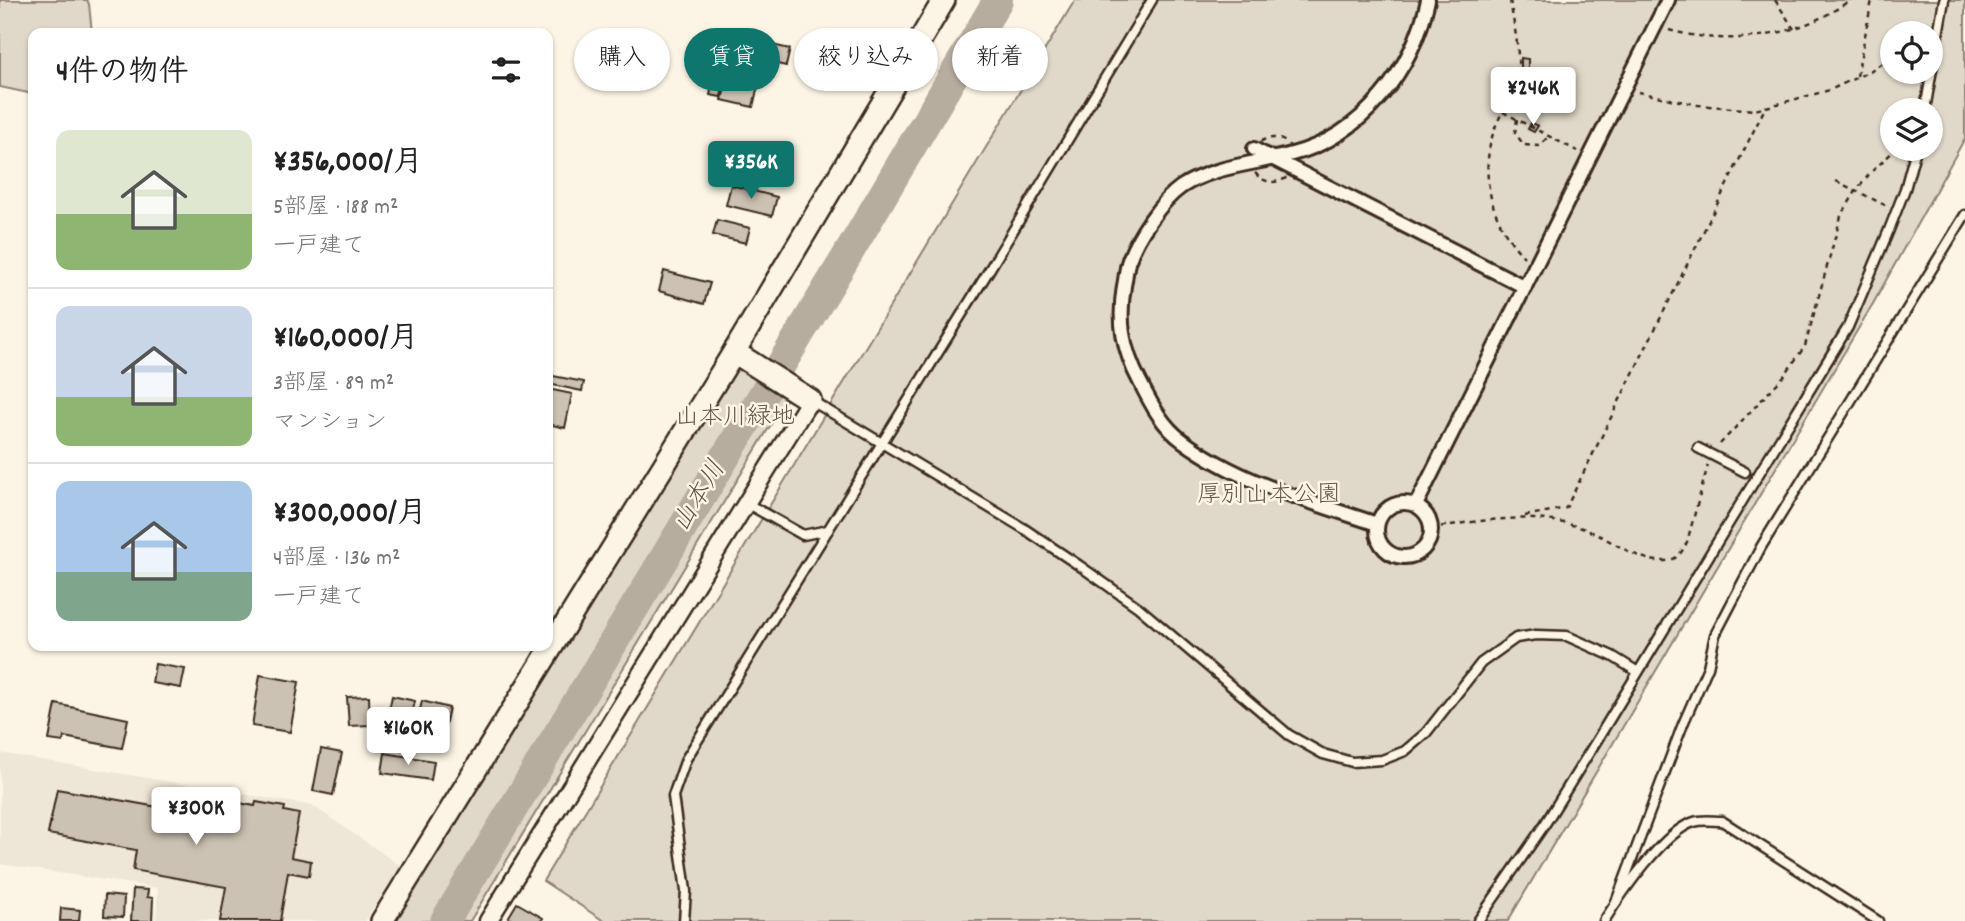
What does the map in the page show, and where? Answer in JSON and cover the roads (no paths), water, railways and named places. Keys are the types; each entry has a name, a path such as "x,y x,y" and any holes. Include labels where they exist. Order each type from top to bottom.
{"street":[{"path":"553,645 734,352 944,0"},
{"path":"1377,524 1285,493 1226,467 1182,441 1155,412 1124,345 1122,299 1129,260 1147,225 1180,188 1203,176 1315,147 1346,129 1391,86 1413,48 1428,0"},
{"path":"1416,505 1668,0"},
{"path":"1254,149 1525,287"},
{"path":"488,921 746,503 804,396 734,352"},
{"path":"1408,502 1427,514 1432,528 1429,542 1424,549 1409,557 1401,557 1392,555 1382,545 1378,539 1377,524 1384,510 1408,502"},
{"path":"382,921 549,651"}],"lane":[{"path":"684,921 685,891 673,796 686,760 988,272 1152,0"},
{"path":"1927,98 1944,0"},
{"path":"1478,921 1545,824 1848,327 1871,278 1912,161"},
{"path":"1616,902 1683,724 1708,667 1715,635 1761,547 1965,215"},
{"path":"804,396 1023,528 1138,607 1289,735 1324,754 1352,762 1382,760 1405,751 1426,733 1481,663 1516,638 1536,635 1567,636 1612,656 1638,673"},
{"path":"1698,448 1745,472"},
{"path":"746,503 803,535 828,530"},
{"path":"1604,921 1642,867 1677,831 1696,821 1721,821 1878,921"}],"waterway":[{"name":"山本川","path":"445,921 851,249 998,0"}],"park label":[{"name":"山本川緑地","path":"735,418"},
{"name":"厚別山本公園","path":"1269,496"}]}
